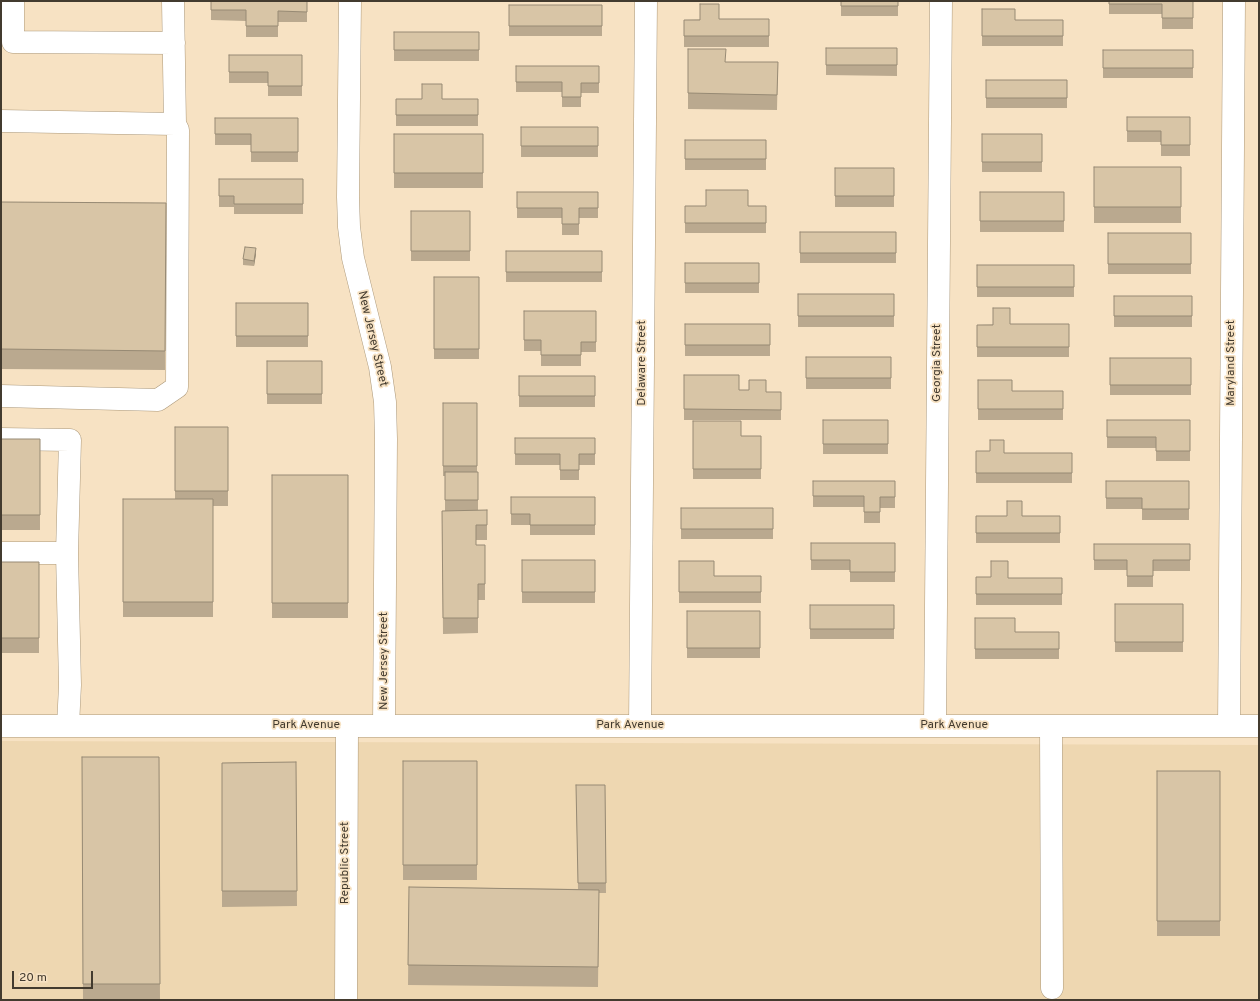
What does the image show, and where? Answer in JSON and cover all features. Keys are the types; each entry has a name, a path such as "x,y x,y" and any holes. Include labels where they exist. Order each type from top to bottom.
{"street":[{"path":"13,1 7,42 174,43"},
{"path":"1,396 158,400 177,387 178,130 175,124 173,1"},
{"name":"New Jersey Street","path":"350,1 349,227 353,258 380,367 385,402 384,726"},
{"name":"Delaware Street","path":"640,726 646,1"},
{"name":"Georgia Street","path":"935,726 941,1"},
{"name":"Maryland Street","path":"1229,726 1234,1"},
{"path":"1,121 175,124"},
{"path":"155,208 178,208"},
{"path":"1,440 70,440 67,553 70,684 68,726"},
{"path":"1,553 67,553"},
{"name":"Park Avenue","path":"1,726 1259,726"},
{"name":"Republic Street","path":"346,726 346,1000"},
{"path":"1051,726 1052,988"}],"shaded area":[{"path":"1,741 1259,745 1259,1000 1,1000"}],"building":[{"path":"211,1 307,1 307,12 278,11 278,26 246,26 246,10 211,10"},
{"path":"841,1 898,1 898,6 841,6"},
{"path":"1109,1 1193,1 1193,18 1162,18 1162,4 1109,4"},
{"path":"700,4 719,4 719,19 769,19 769,36 684,36 684,20 700,20"},
{"path":"509,5 602,5 602,26 509,26"},
{"path":"982,9 1015,9 1015,20 1063,20 1063,36 982,36"},
{"path":"394,32 479,32 479,50 394,50"},
{"path":"826,48 897,48 897,65 826,65"},
{"path":"688,49 726,49 725,62 778,62 777,95 688,93"},
{"path":"1103,50 1193,50 1193,68 1103,68"},
{"path":"229,55 302,55 302,86 268,86 268,72 229,72"},
{"path":"516,66 599,66 599,83 581,83 581,97 562,97 562,82 516,82"},
{"path":"986,80 1067,80 1067,98 986,98"},
{"path":"422,84 442,84 442,99 478,99 478,115 396,115 396,99 422,99"},
{"path":"1127,117 1190,117 1190,145 1161,145 1161,131 1127,131"},
{"path":"215,118 298,118 298,152 251,152 251,134 215,134"},
{"path":"521,127 598,127 598,146 521,146"},
{"path":"394,134 483,134 483,173 394,173"},
{"path":"982,134 1042,134 1042,162 982,162"},
{"path":"685,140 766,140 766,159 685,159"},
{"path":"1094,167 1181,167 1181,207 1094,207"},
{"path":"835,168 894,168 894,196 835,196"},
{"path":"219,179 303,179 303,204 234,204 234,196 219,196"},
{"path":"706,190 748,190 748,206 766,206 766,223 685,223 685,206 706,206"},
{"path":"517,192 598,192 598,208 579,208 579,224 562,224 562,208 517,208"},
{"path":"980,192 1064,192 1064,221 980,221"},
{"path":"1,202 166,203 165,351 1,349"},
{"path":"411,211 470,211 470,251 411,251"},
{"path":"800,232 896,232 896,253 800,253"},
{"path":"1108,233 1191,233 1191,264 1108,264"},
{"path":"245,247 256,248 254,261 243,259"},
{"path":"506,251 602,251 602,272 506,272"},
{"path":"685,263 759,263 759,283 685,283"},
{"path":"977,265 1074,265 1074,287 977,287"},
{"path":"434,277 479,277 479,349 434,349"},
{"path":"798,294 894,294 894,316 798,316"},
{"path":"1114,296 1192,296 1192,316 1114,316"},
{"path":"236,303 308,303 308,336 236,336"},
{"path":"993,308 1010,308 1010,324 1069,324 1069,347 977,347 977,325 993,325"},
{"path":"524,311 596,311 596,342 581,342 581,355 541,355 541,340 524,340"},
{"path":"685,324 770,324 770,345 685,345"},
{"path":"806,357 891,357 891,378 806,378"},
{"path":"1110,358 1191,358 1191,385 1110,385"},
{"path":"267,361 322,361 322,394 267,394"},
{"path":"684,375 739,375 739,390 749,390 749,380 766,380 766,392 781,392 781,410 684,409"},
{"path":"519,376 595,376 595,396 519,396"},
{"path":"978,380 1012,380 1012,391 1063,391 1063,409 978,409"},
{"path":"443,403 477,403 477,466 443,466"},
{"path":"823,420 888,420 888,444 823,444"},
{"path":"1107,420 1190,420 1190,451 1156,451 1156,437 1107,437"},
{"path":"693,421 741,421 741,436 761,436 761,469 693,469"},
{"path":"175,427 228,427 228,491 175,491"},
{"path":"515,438 595,438 595,454 579,454 579,470 560,470 560,454 515,454"},
{"path":"1,439 40,439 40,515 1,515"},
{"path":"990,440 1004,440 1004,453 1072,453 1072,473 976,473 976,451 990,451"},
{"path":"445,472 478,472 478,500 445,500"},
{"path":"272,475 348,475 348,603 272,603"},
{"path":"813,481 895,481 895,497 880,497 880,512 864,512 864,496 813,496"},
{"path":"1106,481 1189,481 1189,509 1142,509 1142,498 1106,498"},
{"path":"511,497 595,497 595,525 530,525 530,514 511,514"},
{"path":"123,499 213,499 213,602 123,602"},
{"path":"1007,501 1022,501 1022,516 1060,516 1060,533 976,533 976,516 1007,516"},
{"path":"681,508 773,508 773,529 681,529"},
{"path":"487,510 487,525 476,525 476,545 485,545 485,584 478,584 478,618 443,618 442,511"},
{"path":"811,543 895,543 895,572 850,572 850,560 811,560"},
{"path":"1094,544 1190,544 1190,560 1153,560 1153,576 1127,576 1127,560 1094,560"},
{"path":"522,560 595,560 595,592 522,592"},
{"path":"679,561 714,561 714,576 761,576 761,592 679,592"},
{"path":"991,561 1008,561 1008,578 1062,578 1062,594 976,594 976,577 991,577"},
{"path":"1,562 39,562 39,638 1,638"},
{"path":"1115,604 1183,604 1183,642 1115,642"},
{"path":"810,605 894,605 894,629 810,629"},
{"path":"687,611 760,611 760,648 687,648"},
{"path":"975,618 1015,618 1015,632 1059,632 1059,649 975,649"},
{"path":"82,757 159,757 160,984 83,984"},
{"path":"403,761 477,761 477,865 403,865"},
{"path":"296,762 297,891 222,891 222,763"},
{"path":"1157,771 1220,771 1220,921 1157,921"},
{"path":"576,785 605,785 606,883 578,883"},
{"path":"409,887 599,890 598,967 408,965"}]}
